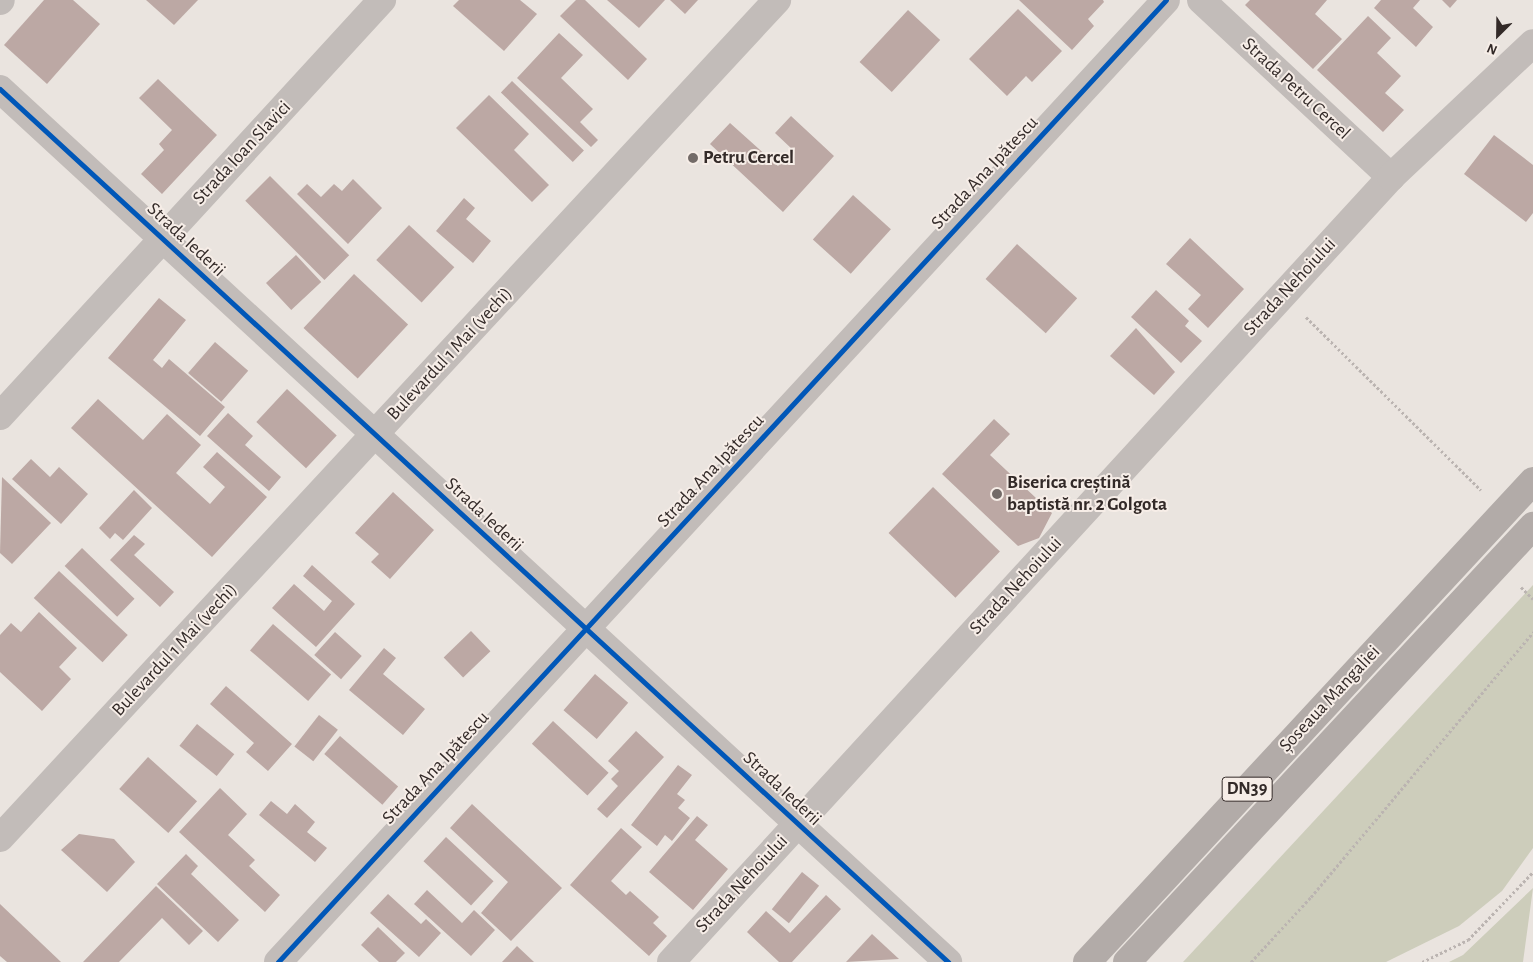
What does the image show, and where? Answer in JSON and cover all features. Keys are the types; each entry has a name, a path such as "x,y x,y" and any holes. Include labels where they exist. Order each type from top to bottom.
{"main road":[{"name":"Șoseaua Mangaliei","path":"1087,962 1533,481"},
{"name":"Șoseaua Mangaliei","path":"1127,962 1533,526"}],"street":[{"name":"Strada Ioan Slavici","path":"0,416 382,0"},
{"name":"Bulevardul 1 Mai (vechi)","path":"0,838 777,0"},
{"name":"Strada Ana Ipătescu","path":"278,962 1166,0"},
{"name":"Strada Petru Cercel","path":"1201,0 1391,177"},
{"name":"Strada Nehoiului","path":"671,962 1391,177 1533,43"},
{"name":"Strada Iederii","path":"0,89 948,962"}],"path":[{"path":"1283,295 1486,496"},
{"path":"1517,583 1533,599"},
{"path":"1251,962 1311,897 1533,632"},
{"path":"1422,962 1468,940 1533,872"}],"green space":[{"path":"1533,585 1533,848 1502,891 1459,926 1386,962 1183,962"},
{"path":"1533,888 1523,962 1449,962 1463,955"}],"building":[{"path":"44,0 73,0 100,24 47,84 4,45"},
{"path":"146,0 198,0 174,25"},
{"path":"459,0 520,0 537,14 504,51 453,6"},
{"path":"576,0 585,0 647,59 628,80 560,16"},
{"path":"607,0 665,0 639,28"},
{"path":"670,0 698,0 685,14"},
{"path":"1019,0 1103,0 1104,2 1088,19 1094,26 1072,50"},
{"path":"1250,0 1327,0 1315,14 1342,39 1313,69 1245,5"},
{"path":"1381,0 1420,0 1413,8 1433,27 1416,47 1374,8"},
{"path":"1442,0 1457,0 1450,8"},
{"path":"1018,9 1062,51 1032,82 1026,76 1007,96 969,59"},
{"path":"908,10 940,40 892,92 860,62"},
{"path":"1368,16 1391,38 1377,53 1401,76 1385,93 1404,110 1383,132 1317,70"},
{"path":"559,33 583,55 561,78 593,109 580,122 598,140 591,147 517,78"},
{"path":"158,79 217,135 162,194 141,174 164,150 159,144 172,130 139,98"},
{"path":"512,81 584,150 573,162 501,93"},
{"path":"489,95 529,134 514,150 549,185 532,202 456,128"},
{"path":"791,116 834,156 783,212 710,144 730,123 778,166 793,150 775,133"},
{"path":"1494,135 1533,165 1533,213 1526,222 1464,174"},
{"path":"270,176 349,255 324,280 245,201"},
{"path":"353,179 382,208 348,244 297,194 307,184 321,197 334,184 342,191"},
{"path":"853,195 891,229 851,274 813,240"},
{"path":"464,198 475,208 466,219 491,241 473,263 436,231"},
{"path":"409,225 454,267 422,302 376,260"},
{"path":"1190,238 1244,289 1208,328 1188,309 1201,295 1166,264"},
{"path":"1017,244 1077,298 1046,333 986,279"},
{"path":"296,255 321,282 291,310 266,283"},
{"path":"354,274 408,324 358,379 304,328"},
{"path":"1156,290 1189,321 1185,326 1202,341 1181,363 1131,317"},
{"path":"159,298 186,320 153,360 162,368 169,359 225,407 200,436 108,358"},
{"path":"1136,328 1175,372 1154,395 1110,356"},
{"path":"215,342 248,371 221,402 188,373"},
{"path":"287,389 337,435 306,468 256,422"},
{"path":"98,399 143,440 167,414 201,445 176,473 210,504 225,487 203,467 217,452 267,497 212,557 71,428"},
{"path":"228,413 253,436 245,445 281,477 269,491 207,436"},
{"name":"Biserica creștină baptistă nr. 2 Golgota","path":"994,419 1010,434 990,455 1052,513 1039,538 1018,546 942,474"},
{"path":"31,459 50,477 59,467 88,494 61,524 12,479"},
{"path":"2,477 51,523 12,564 0,553"},
{"path":"933,487 1000,552 955,598 889,533"},
{"path":"134,490 152,508 123,540 115,533 110,539 99,528"},
{"path":"393,492 434,530 390,579 371,562 379,554 355,533"},
{"path":"134,535 145,544 134,555 174,592 160,607 110,560"},
{"path":"82,548 135,599 117,617 65,566"},
{"path":"312,565 355,604 316,647 272,608 294,584 324,611 332,601 303,576"},
{"path":"59,571 128,635 103,662 34,598"},
{"path":"39,612 77,648 59,667 71,679 42,711 0,672 0,635 11,623 21,632"},
{"path":"273,624 331,675 308,701 250,650"},
{"path":"471,631 490,651 463,678 444,657"},
{"path":"335,632 362,656 341,679 314,655"},
{"path":"384,648 396,658 383,674 425,709 403,735 349,690"},
{"path":"595,674 628,703 597,739 564,710"},
{"path":"226,686 292,744 268,771 246,752 254,743 210,704"},
{"path":"319,715 338,730 313,761 294,747"},
{"path":"553,721 609,773 587,796 532,744"},
{"path":"197,724 234,754 217,776 179,746"},
{"path":"636,731 664,757 607,818 597,809 618,786 611,779 619,771 608,761"},
{"path":"340,736 398,787 382,805 324,754"},
{"path":"148,757 197,801 168,833 119,789"},
{"path":"678,765 692,775 677,794 685,800 678,808 690,818 672,841 665,835 657,846 631,825"},
{"path":"220,788 247,814 228,835 255,860 249,866 280,895 265,912 179,832"},
{"path":"271,801 287,814 295,804 315,822 307,832 327,848 315,862 259,815"},
{"path":"472,804 562,888 511,941 481,913 508,882 450,828"},
{"path":"697,816 708,825 695,840 728,869 693,910 649,872"},
{"path":"621,828 642,847 611,881 626,895 630,891 659,917 653,923 667,936 649,956 570,885"},
{"path":"79,834 114,839 135,862 107,892 61,850"},
{"path":"446,837 494,881 471,905 423,861"},
{"path":"186,854 198,866 191,874 239,920 218,942 157,884"},
{"path":"802,872 819,886 789,923 772,909"},
{"path":"156,886 203,931 189,945 162,918 119,962 83,962"},
{"path":"427,890 462,923 474,910 495,930 471,956 414,904"},
{"path":"388,894 421,924 426,919 441,933 419,957 370,913"},
{"path":"826,895 841,909 792,962 779,962 747,932 766,911 790,933"},
{"path":"0,904 61,962 7,962 0,956"},
{"path":"378,927 405,953 396,962 379,962 361,945"},
{"path":"872,934 899,959 846,962"},
{"path":"517,946 534,962 502,962"}],"cycle path":[{"path":"278,962 1166,0"},
{"path":"0,89 948,962"}],"place":[{"name":"Petru Cercel","path":"693,158"},
{"name":"Biserica creștină baptistă nr. 2 Golgota","path":"997,494"}]}
